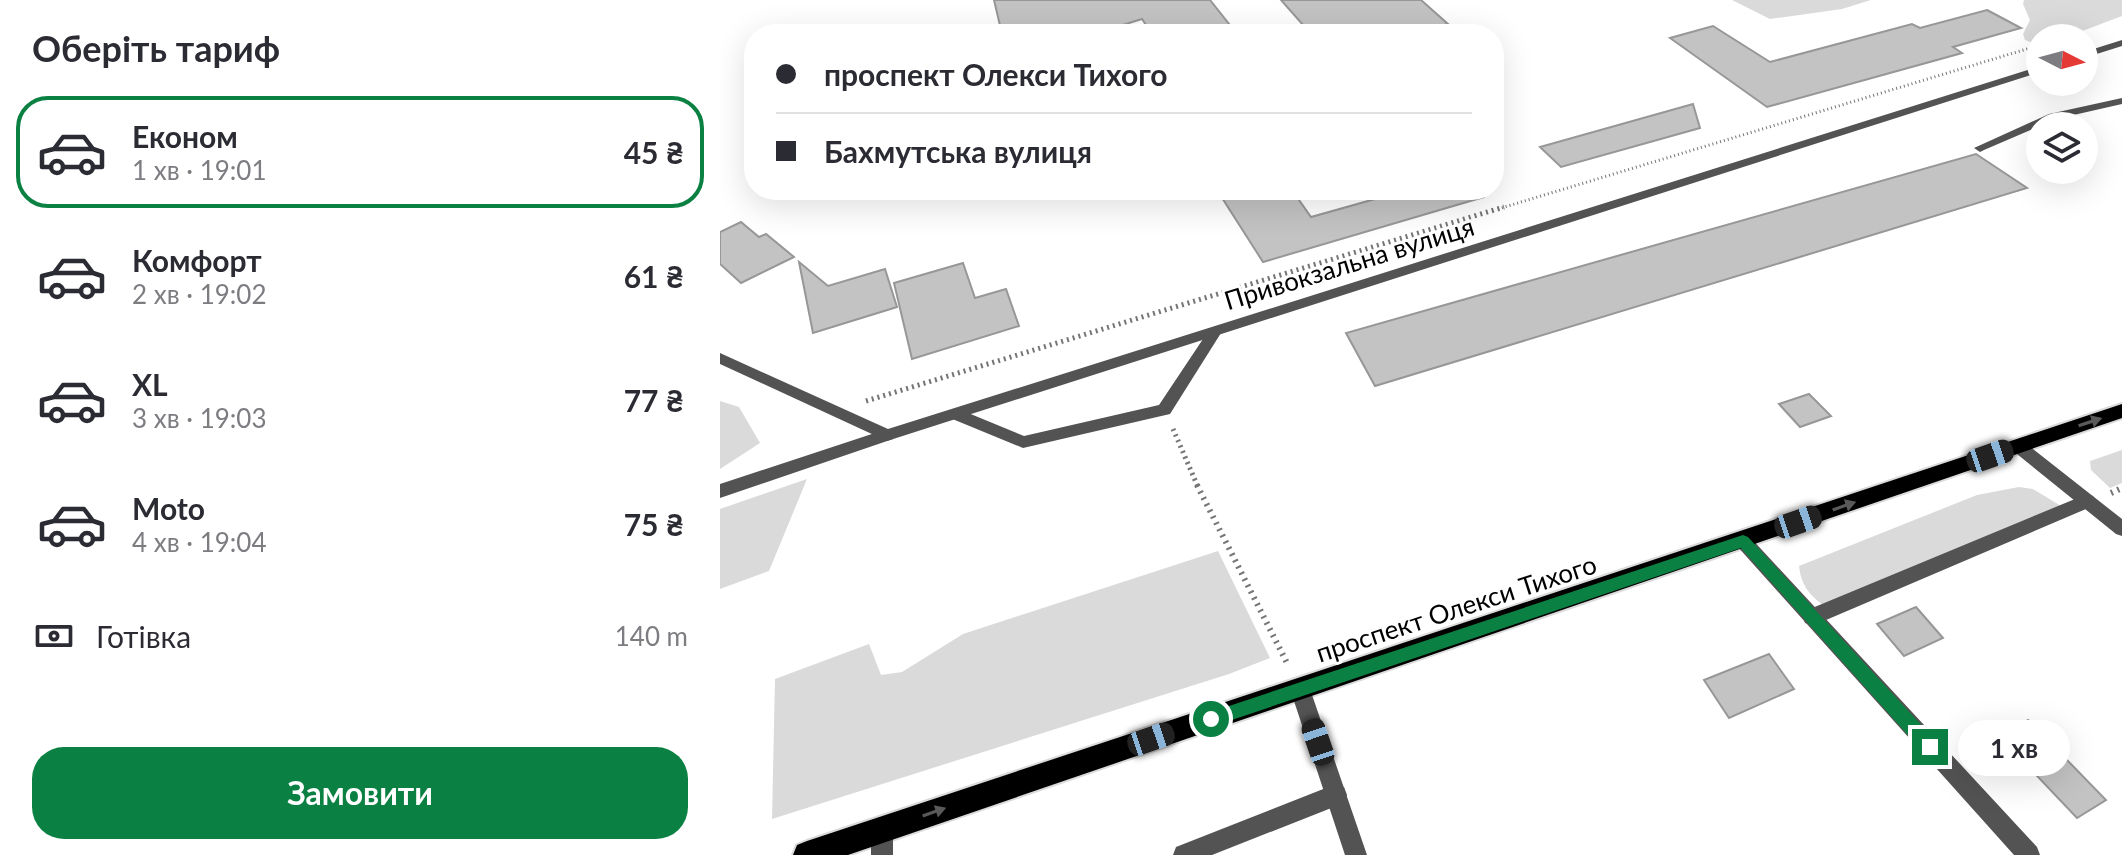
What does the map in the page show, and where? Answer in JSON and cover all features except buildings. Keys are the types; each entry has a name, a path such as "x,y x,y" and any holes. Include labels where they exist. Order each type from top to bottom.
{"main road":[{"name":"проспект Олекси Тихого","path":"807,855 2122,411"}],"street":[{"path":"2098,51 2122,43"},
{"name":"Привокзальна вулиця","path":"720,491 887,435 2026,73"},
{"path":"1980,148 2053,116 2122,101"},
{"path":"956,414 1023,442 1164,410 1214,333"},
{"path":"720,358 887,435"},
{"path":"2018,446 2122,529"},
{"path":"1812,617 2087,501"},
{"path":"1743,541 2029,855"},
{"path":"1300,689 1356,855"},
{"path":"1184,855 1336,795"},
{"path":"882,829 882,855"}],"path":[{"path":"834,411 2026,49"},
{"path":"1164,410 1194,479 1300,689"}],"shaded area":[{"path":"1732,0 1871,0 1842,9 1770,19"},
{"path":"2024,0 2122,0 2122,16 2098,25 2028,24 2030,20"},
{"path":"720,401 739,407 760,443 720,469"},
{"path":"2122,450 2122,483 2110,488 2091,470 2090,461"},
{"path":"807,479 769,571 720,589 720,509"},
{"path":"2019,487 2033,489 2061,506 1823,605 1809,593 1801,578 1799,566 1977,495"},
{"path":"1218,551 1270,658 1229,674 772,819 775,679 869,644 881,675 902,672 963,634"}],"route":[{"path":"1211,719 1743,541 1930,747"}]}
